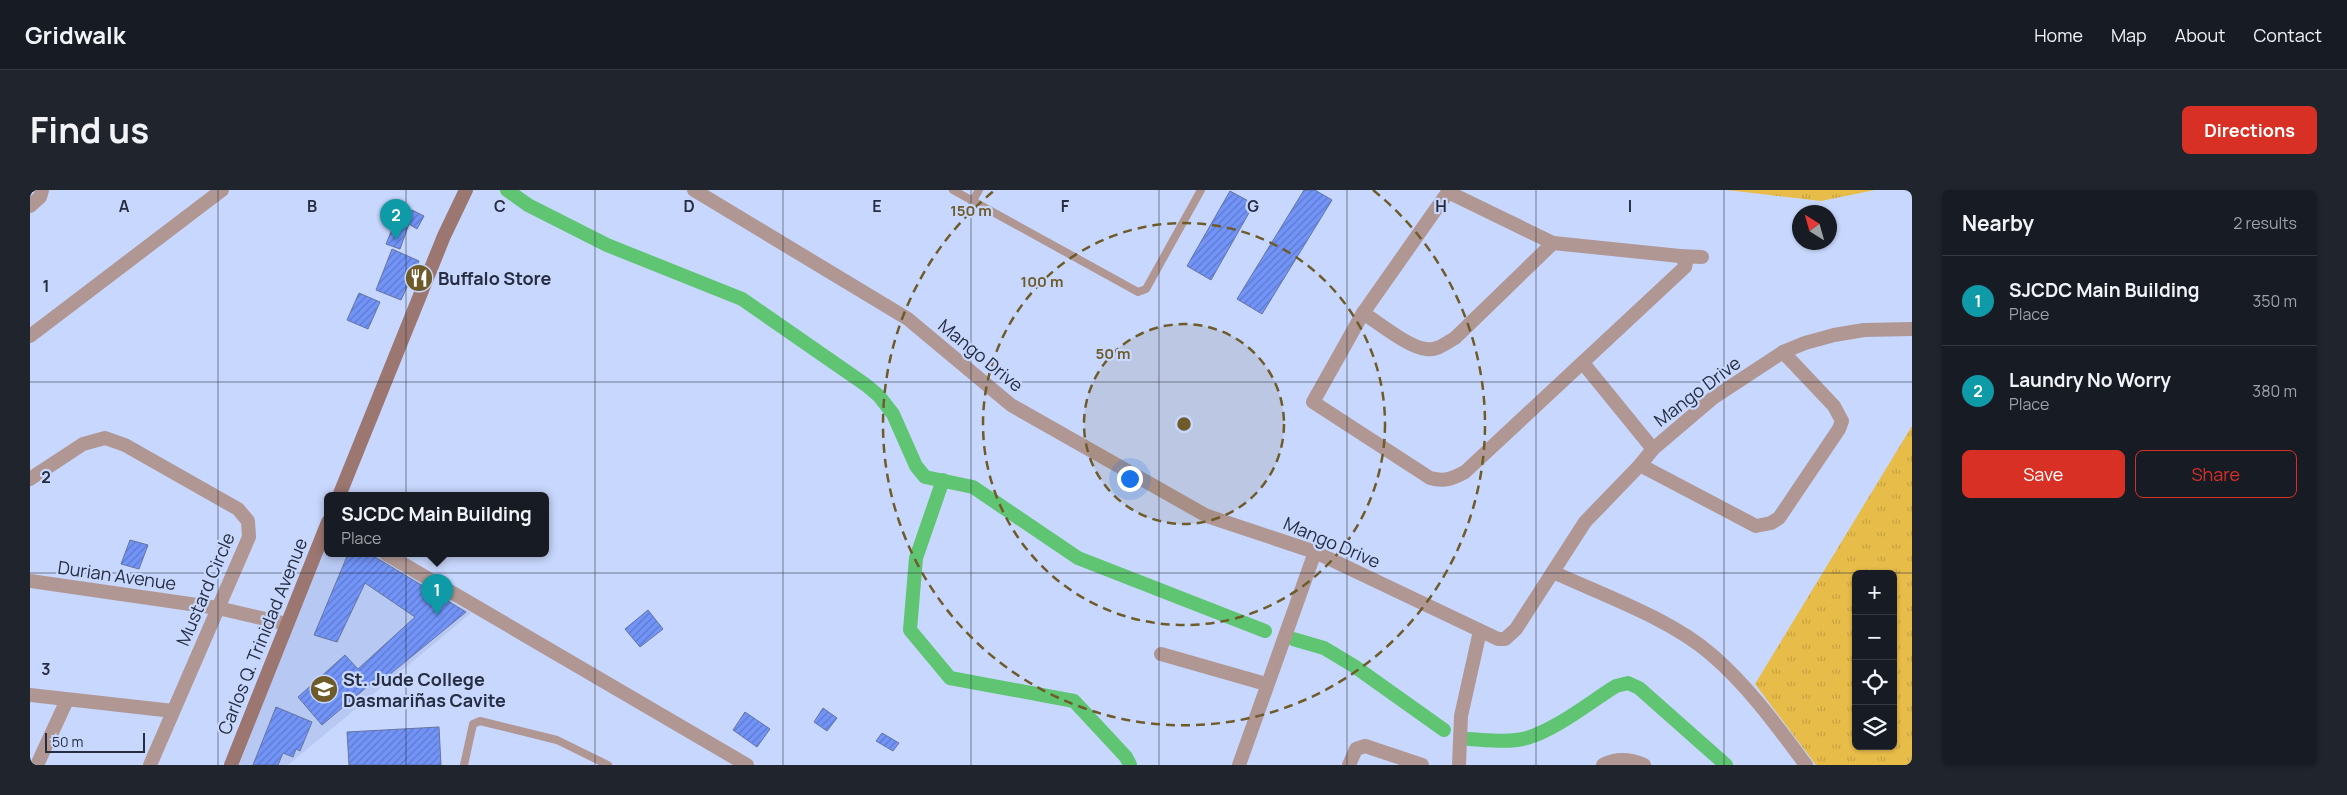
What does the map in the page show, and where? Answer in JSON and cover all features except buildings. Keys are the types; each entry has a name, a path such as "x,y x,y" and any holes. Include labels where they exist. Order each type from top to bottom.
{"main road":[{"path":"340,492 444,236 464,194"},
{"name":"Carlos Q. Trinidad Avenue","path":"231,765 324,532"}],"street":[{"path":"30,206 40,197 42,190"},
{"path":"30,336 222,190"},
{"name":"Mango Drive","path":"694,190 908,320 1011,405 1208,516 1315,552 1498,639 1505,639 1510,635 1554,572 1585,522 1653,449 1713,398 1783,352 1805,343 1834,335 1864,330 1912,329"},
{"path":"1680,256 1686,263 1685,267 1465,472 1453,479 1441,481 1430,478 1313,402 1363,313 1448,192 1553,243 1702,257"},
{"path":"1363,313 1416,346 1427,350 1440,347 1455,338 1553,243"},
{"path":"1640,465 1756,526 1771,523 1779,518 1842,422 1834,406 1783,352"},
{"path":"1584,363 1653,449"},
{"name":"Mustard Circle","path":"30,478 83,444 105,438 125,445 238,509 248,521 250,537 150,765"},
{"path":"1239,765 1266,684 1315,552"},
{"path":"391,557 747,765"},
{"path":"1554,572 1660,621 1711,654 1753,694 1806,765"},
{"name":"Durian Avenue","path":"30,581 218,608 287,624"},
{"path":"1459,765 1461,716 1480,631"},
{"path":"1161,654 1266,684"},
{"path":"30,695 173,711"},
{"path":"37,765 67,700"},
{"path":"1349,765 1356,749 1365,746 1422,765"},
{"path":"1602,765 1619,760 1634,761 1644,765"}],"lane":[{"path":"953,190 1138,292 1146,289 1201,190"},
{"path":"972,202 979,190"},
{"path":"464,765 473,724 480,721 557,740 608,765"}],"shaded area":[{"name":"St. Jude College Dasmariñas Cavite","path":"324,544 324,557 380,557 471,613 288,765 239,765"}],"green space":[{"path":"1727,190 1875,190 1821,201"},
{"path":"1912,426 1912,765 1816,765 1755,684"}],"waterway":[{"path":"507,190 528,205 607,245 742,299 879,396 893,414 916,466 925,477 973,487 1078,558 1265,631"},
{"path":"943,480 916,558 910,630 950,678 1074,701 1126,757 1130,765"},
{"path":"1293,639 1324,648 1354,666 1444,730"},
{"path":"1469,739 1505,741 1527,738 1561,722 1616,686 1628,683 1639,688 1726,765"}],"place":[{"name":"Laundry No Worry","path":"396,240"},
{"name":"Buffalo Store","path":"419,278"},
{"name":"SJCDC Main Building","path":"437,615"},
{"name":"St. Jude College Dasmariñas Cavite","path":"324,689"}]}
